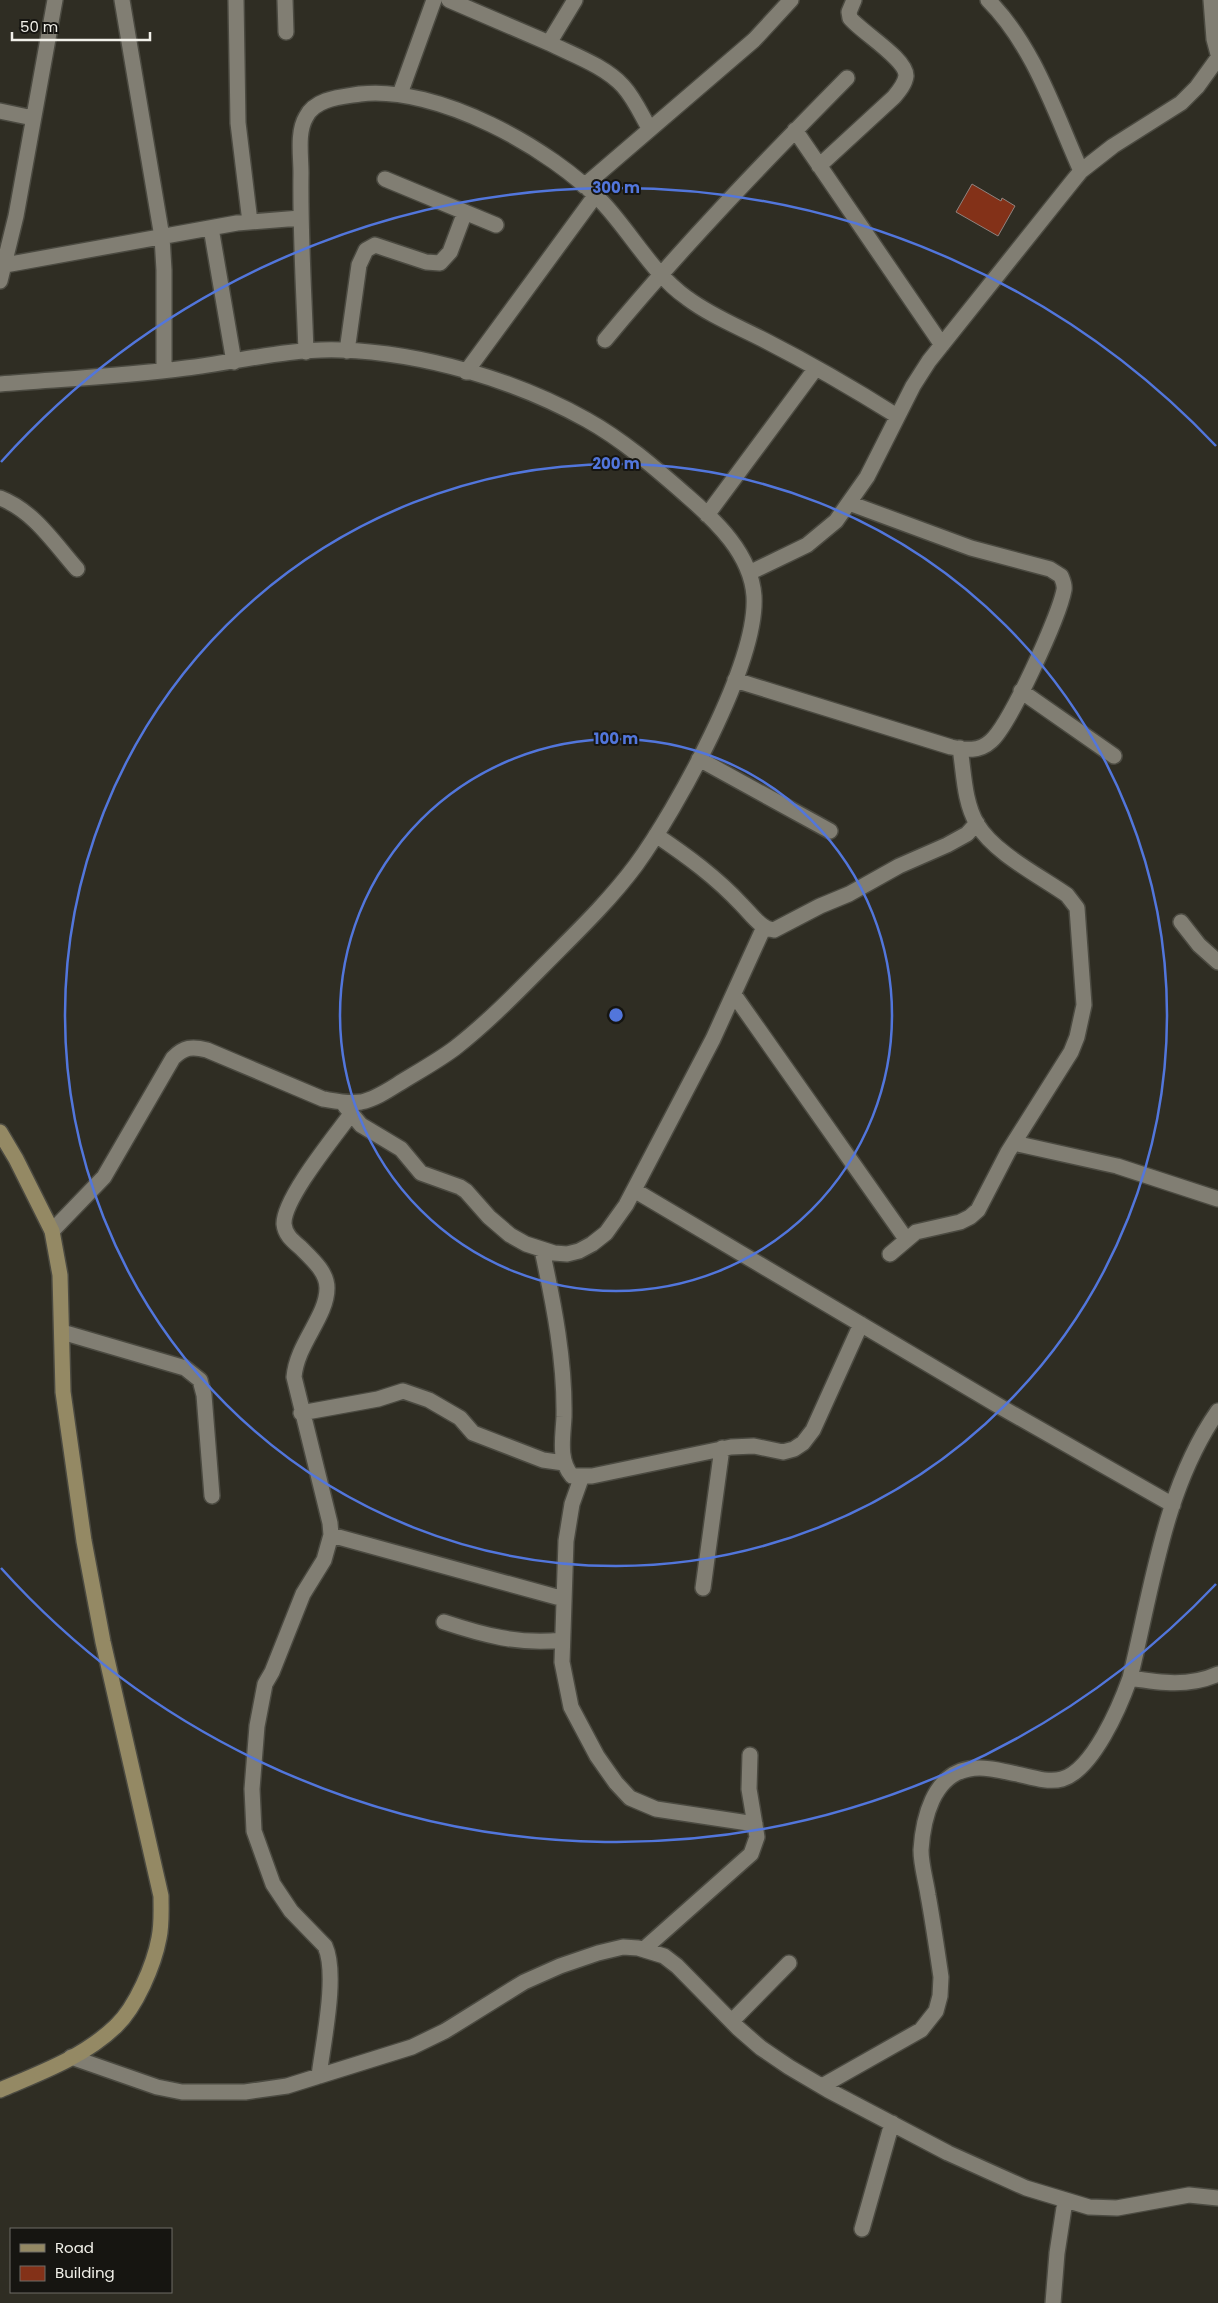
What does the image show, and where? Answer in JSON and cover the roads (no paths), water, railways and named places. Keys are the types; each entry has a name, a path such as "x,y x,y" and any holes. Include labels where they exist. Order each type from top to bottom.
{"street":[{"path":"0,281 55,0"},
{"path":"122,0 162,237 164,270 164,370"},
{"path":"236,0 238,123 250,222"},
{"path":"285,0 286,32"},
{"path":"400,94 434,0"},
{"path":"449,0 471,4 599,69 622,84 633,98 650,128"},
{"path":"549,43 575,0"},
{"path":"466,372 589,191 650,128 754,40 791,0"},
{"path":"819,166 894,96 904,83 906,75 900,62 850,18 849,12 854,0"},
{"path":"988,0 1001,13 1027,52 1081,171"},
{"path":"749,573 807,545 836,521 867,477 913,386 942,345 1081,171 1135,131 1181,103 1198,87 1218,56 1214,39 1211,0"},
{"path":"604,340 660,273 795,130 847,78"},
{"path":"306,352 300,218 302,132 306,116 311,109 329,100 345,96 376,92 400,94 440,104 509,135 546,156 589,191 660,273 685,297 705,310 816,368 897,416"},
{"path":"0,111 33,118"},
{"path":"795,130 942,345"},
{"path":"385,179 496,225"},
{"path":"348,351 359,265 366,250 375,245 426,262 440,263 450,252 465,212"},
{"path":"4,265 211,228 250,222 300,218"},
{"path":"211,228 234,362"},
{"path":"0,384 164,370 306,352 348,351 425,362 466,372 520,388 589,422 654,468 707,515 734,546 749,573 754,597 752,624 744,658 735,680 699,758 656,835 635,866 570,939 515,994 456,1048 380,1095 347,1108 296,1191 286,1214 286,1232 319,1268 327,1280 324,1306 305,1340 295,1364 295,1387 330,1522 331,1535 324,1560 303,1594 272,1672 265,1684 257,1726 252,1789 254,1830 273,1884 282,1899 325,1946 328,1953 331,1975 319,2076"},
{"path":"707,515 816,368"},
{"path":"0,498 18,506 29,514 77,569"},
{"path":"735,680 960,748 977,749 991,741 1021,691 1039,655 1064,590 1061,576 1050,569 970,548 850,503"},
{"path":"1021,691 1114,756"},
{"path":"890,1254 906,1239 925,1228 960,1222 970,1218 985,1199 1014,1143 1062,1067 1077,1037 1084,1005 1077,908 1067,895 987,837 977,823 968,801 960,748"},
{"path":"699,758 830,831"},
{"path":"656,835 720,882 769,930 781,928 808,912 849,894 906,862 947,845 967,834 977,823"},
{"path":"1181,922 1199,944 1218,962"},
{"path":"52,1230 104,1177 169,1064 182,1049 193,1047 207,1050 347,1108 366,1128 400,1149 421,1173 460,1187 504,1231 526,1244 542,1250 567,1254 592,1244 616,1221 634,1190 735,996 764,927"},
{"path":"735,996 906,1239"},
{"path":"0,1132 20,1166 52,1230 60,1275 63,1392 84,1541 103,1642 161,1896 160,1936 151,1967 136,1998 117,2025 61,2064 0,2090"},
{"path":"1014,1143 1117,1166 1218,1199"},
{"path":"634,1190 999,1406 1173,1505"},
{"path":"542,1250 560,1351 564,1404 564,1463 572,1476 592,1476 722,1448 754,1446 783,1452 794,1449 803,1443 813,1430 861,1324"},
{"path":"62,1332 176,1365 190,1371 200,1380 204,1395 212,1496"},
{"path":"301,1413 378,1399 403,1391 429,1400 460,1418 473,1433 543,1460 564,1463"},
{"path":"822,2086 921,2030 936,2011 940,1996 940,1977 921,1853 928,1812 943,1782 955,1772 969,1768 982,1768 1046,1780 1062,1779 1073,1774 1087,1759 1105,1732 1120,1704 1130,1678 1173,1505 1198,1442 1218,1411"},
{"path":"704,1588 722,1448"},
{"path":"582,1476 572,1504 568,1523 562,1640 563,1669 571,1707 597,1756 616,1783 630,1798 656,1809 756,1824"},
{"path":"331,1535 564,1599"},
{"path":"444,1622 479,1634 519,1641 562,1640"},
{"path":"1130,1678 1183,1683 1218,1674"},
{"path":"644,1949 751,1854 757,1837 749,1789 750,1755"},
{"path":"71,2057 157,2087 182,2092 245,2092 287,2086 412,2047 445,2031 524,1982 560,1966 623,1947 644,1949 664,1956 678,1966 761,2048 822,2086 948,2153 1009,2180 1065,2201 1089,2207 1117,2208 1189,2194 1218,2198"},
{"path":"732,2021 789,1963"},
{"path":"862,2229 892,2123"},
{"path":"1053,2303 1057,2253 1065,2201"}]}
